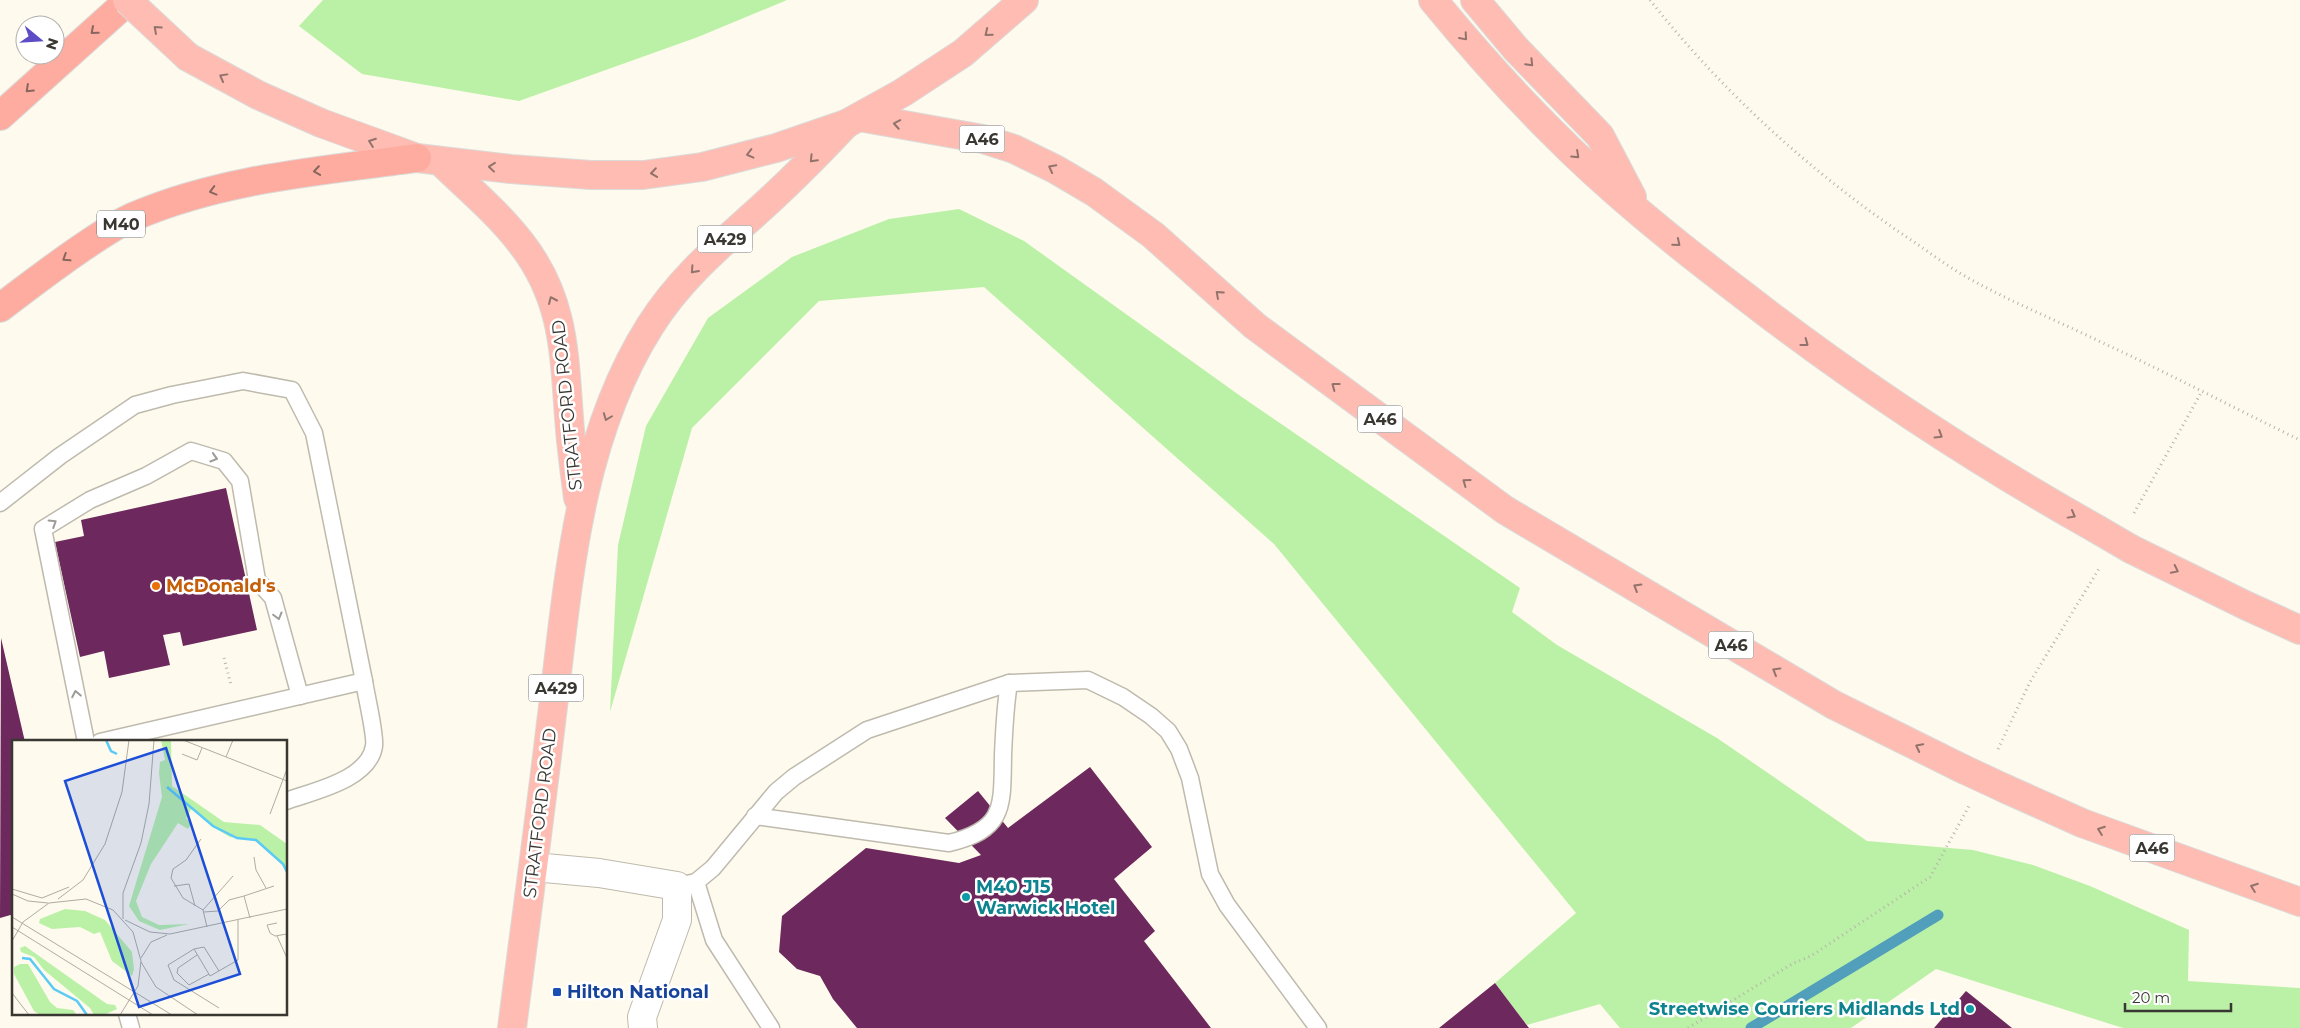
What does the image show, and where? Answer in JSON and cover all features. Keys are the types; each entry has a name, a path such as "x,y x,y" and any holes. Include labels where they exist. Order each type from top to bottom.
{"highway":[{"path":"0,116 128,0 188,56 258,95 321,124 429,160 573,174 643,175 702,167 776,148 852,120 902,93 963,53 1024,0"},
{"path":"1432,0 1492,69 1551,131 1639,212 1812,349 1932,431 2131,549 2300,630"},
{"path":"1475,0 1516,49 1600,136 1639,212"},
{"name":"STRATFORD ROAD","path":"512,1028 579,510 604,423 624,371 650,324 680,285 711,251 808,164 852,120"},
{"name":"A46","path":"852,120 983,140 1014,149 1055,169 1094,192 1153,235 1255,326 1505,510 1834,705 1963,769 2082,823 2300,902"},
{"name":"STRATFORD ROAD","path":"429,160 521,243 539,270 556,309 566,364 570,430 579,510"},
{"name":"M40","path":"0,308 59,262 133,216 213,191 260,179 429,160"}],"street":[{"path":"534,867 686,884 677,920 642,1017 643,1028"}],"lane":[{"path":"0,503 60,456 135,405 172,395 243,381 292,390 314,433 364,681 374,746 366,765 351,777 288,799"},
{"path":"86,740 43,529 90,500 146,476 191,451 224,461 240,481 257,580 273,598 300,696"},
{"path":"771,1028 714,940 686,884 713,868 776,792 794,777 867,730 1009,683 1088,680 1123,697 1151,716 1168,731 1179,749 1190,778 1210,874 1227,905 1318,1028"},
{"path":"109,740 364,681"},
{"path":"755,816 949,843 968,839 982,831 993,820 1002,802 1004,712 1009,683"}],"path":[{"path":"1650,0 1692,52 1725,87 1773,132 1857,202 1961,274 2001,296 2156,368 2300,440"}],"green space":[{"path":"323,0 787,0 698,37 519,101 362,74 299,26"},
{"path":"959,209 1024,241 1239,395 1520,588 1512,612 1557,645 1717,738 1867,841 1973,850 2033,865 2090,886 2189,930 2188,981 2300,988 2300,1028 2123,1028 1936,969 1851,1028 1620,1028 1600,1004 1527,1025 1495,983 1576,913 1274,544 984,287 819,301 692,428 610,712 618,545 646,426 708,318 792,257 889,219"}],"building":[{"name":"McDonald's","path":"226,488 257,630 183,646 180,632 163,635 170,665 109,678 104,651 80,657 55,542 84,536 81,520"},
{"path":"1,638 25,740 12,740 12,915 0,918"},
{"name":"M40 J15 Warwick Hotel","path":"1090,767 1152,847 1114,879 1155,931 1144,941 1211,1028 857,1028 833,999 820,976 797,969 779,952 782,916 866,848 959,863 981,855 945,818 978,791 1008,828"},
{"path":"1495,983 1529,1028 1439,1028"},
{"name":"Streetwise Couriers Midlands Ltd","path":"1966,991 2012,1028 1934,1028"}],"waterway":[{"path":"1751,1028 1938,915"}],"place":[{"name":"McDonald's","path":"156,586"},
{"name":"M40 J15 Warwick Hotel","path":"966,897"},
{"name":"Hilton National","path":"557,992"},
{"name":"Streetwise Couriers Midlands Ltd","path":"1970,1009"}]}
